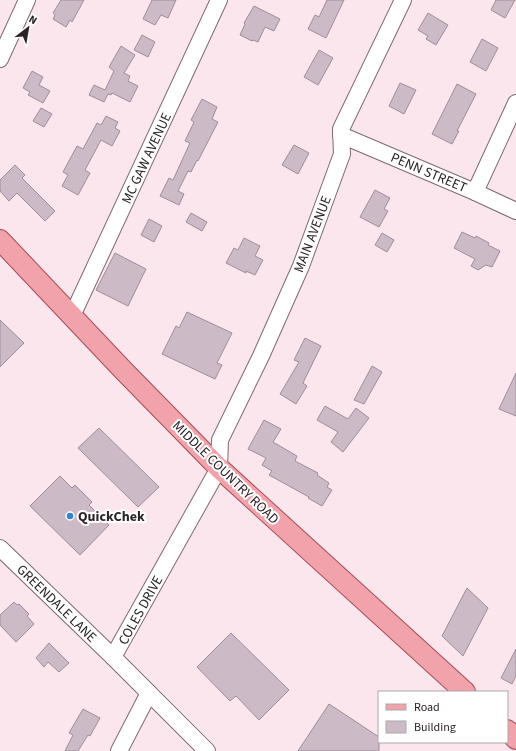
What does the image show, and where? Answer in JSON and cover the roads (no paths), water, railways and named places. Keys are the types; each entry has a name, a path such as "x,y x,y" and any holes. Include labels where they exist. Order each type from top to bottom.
{"main road":[{"name":"MIDDLE COUNTRY ROAD","path":"0,240 123,370 219,468 464,691"},
{"path":"508,731 516,739"}],"street":[{"path":"0,59 27,0"},
{"name":"MC GAW AVENUE","path":"72,316 219,0"},
{"name":"MAIN AVENUE","path":"219,468 220,440 261,356 301,266 342,154 341,128 403,0"},
{"path":"475,192 516,103"},
{"name":"PENN STREET","path":"341,135 516,211"},
{"name":"COLES DRIVE","path":"207,751 113,657 219,468"},
{"name":"GREENDALE LANE","path":"0,548 113,657"},
{"path":"119,751 149,692"}],"place":[{"name":"QuickChek","path":"70,516"}]}
